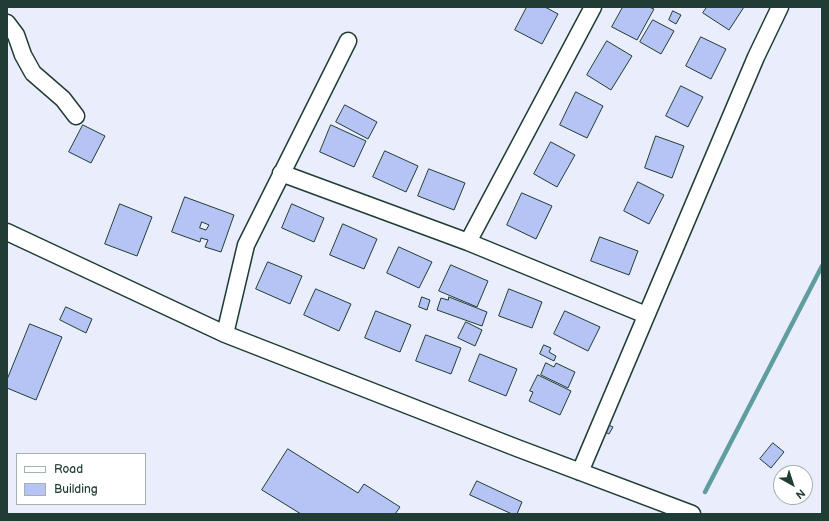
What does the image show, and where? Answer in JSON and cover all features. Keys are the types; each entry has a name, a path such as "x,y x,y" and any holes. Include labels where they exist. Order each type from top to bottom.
{"street":[{"path":"468,242 593,7"},
{"path":"580,472 753,65 780,7"},
{"path":"7,23 16,35 23,55 33,73 63,99 76,116"},
{"path":"225,334 246,245 348,42"},
{"path":"281,173 468,242 646,315"},
{"path":"7,232 225,334 692,514"}],"building":[{"path":"527,7 545,7 558,14 542,44 515,30"},
{"path":"623,7 649,7 654,9 637,40 612,27"},
{"path":"707,7 744,7 729,30 703,13"},
{"path":"673,11 681,15 676,24 669,20"},
{"path":"653,20 674,31 661,54 640,42"},
{"path":"701,37 726,49 711,79 686,66"},
{"path":"607,41 632,56 611,90 587,75"},
{"path":"681,86 703,97 688,127 666,116"},
{"path":"576,92 603,106 587,138 560,125"},
{"path":"345,105 377,122 368,139 336,122"},
{"path":"83,125 105,136 91,163 69,152"},
{"path":"331,125 366,141 354,167 320,152"},
{"path":"656,136 684,146 672,178 645,168"},
{"path":"551,142 575,155 557,187 534,174"},
{"path":"385,151 418,166 406,192 373,177"},
{"path":"429,169 465,183 454,210 418,196"},
{"path":"638,182 664,195 649,224 624,211"},
{"path":"522,193 552,206 536,239 507,225"},
{"path":"185,197 234,215 221,252 205,247 208,240 201,238 200,242 172,232","holes":["202,222 209,225 206,230 200,228"]},
{"path":"120,204 152,217 137,256 105,244"},
{"path":"292,204 324,218 314,242 282,228"},
{"path":"343,224 377,239 364,269 330,255"},
{"path":"600,237 638,251 629,275 591,261"},
{"path":"399,247 432,262 419,288 387,273"},
{"path":"268,262 302,276 290,304 256,289"},
{"path":"451,265 488,281 477,307 439,291"},
{"path":"316,289 351,304 339,331 304,315"},
{"path":"509,289 542,302 532,328 499,316"},
{"path":"422,297 430,300 427,310 419,307"},
{"path":"449,297 487,312 482,326 437,310 441,298 448,300"},
{"path":"66,307 92,319 86,333 60,320"},
{"path":"376,311 411,325 400,352 365,338"},
{"path":"565,311 600,327 588,351 554,334"},
{"path":"466,322 482,330 475,346 458,338"},
{"path":"30,324 62,337 36,400 7,388 7,380"},
{"path":"426,335 461,348 451,374 416,361"},
{"path":"544,345 551,348 549,352 556,356 554,361 540,354"},
{"path":"480,354 517,369 506,396 469,381"},
{"path":"546,363 554,367 556,363 575,372 568,388 541,375"},
{"path":"538,375 571,391 560,415 529,401 533,392 530,391"},
{"path":"606,424 613,427 609,434 603,431"},
{"path":"773,443 784,452 771,468 760,459"},
{"path":"288,449 358,493 364,484 400,507 395,514 301,514 262,490"},
{"path":"477,481 522,502 517,514 512,514 470,495"}],"waterway":[{"path":"705,492 822,266"}]}
